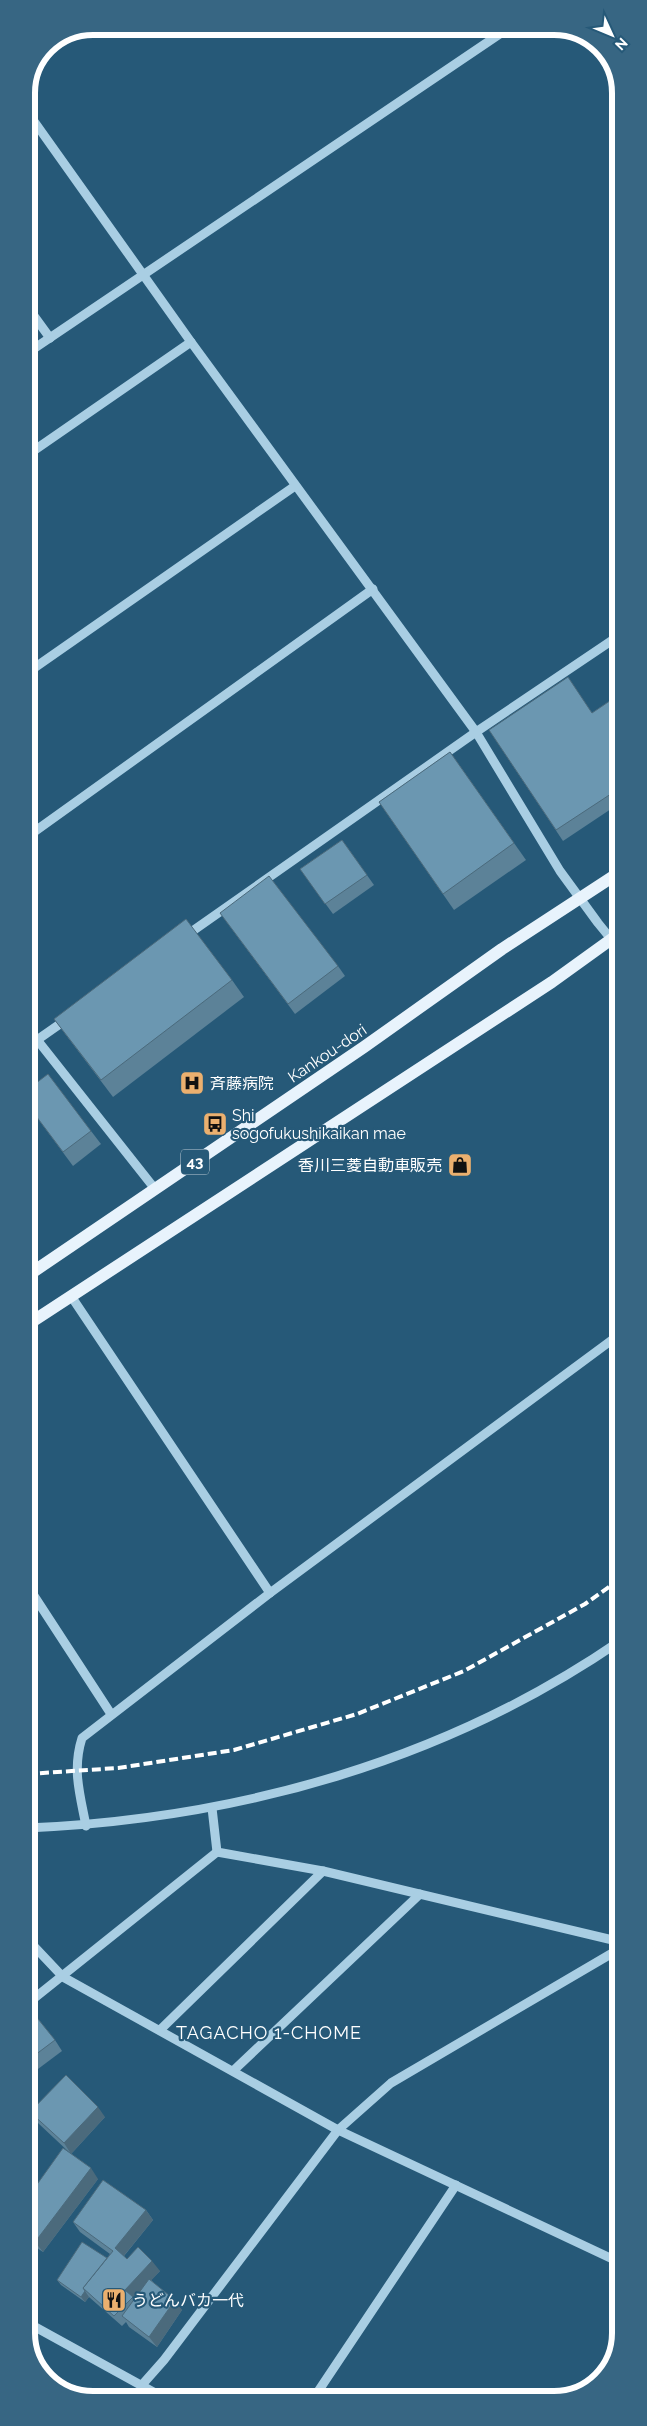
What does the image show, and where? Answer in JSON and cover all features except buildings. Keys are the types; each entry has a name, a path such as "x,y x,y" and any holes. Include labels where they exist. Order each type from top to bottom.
{"main road":[{"name":"Kankou-dori","path":"35,1271 364,1047 502,949 612,877"},
{"path":"35,1320 552,982 612,938"}],"street":[{"path":"35,348 498,35"},
{"path":"35,123 295,486 373,589 476,732 579,899 612,933"},
{"path":"35,317 50,338"},
{"path":"35,450 191,342"},
{"path":"35,667 295,486"},
{"path":"35,831 373,589"},
{"path":"175,943 476,732 612,640"},
{"path":"37,1040 78,1011"},
{"path":"35,1037 155,1190"},
{"path":"71,1296 270,1593"},
{"path":"86,1826 76,1772 76,1756 82,1738 270,1593 612,1340"},
{"path":"35,1598 111,1714"},
{"path":"35,1828 86,1826 212,1808 364,1770 466,1730 578,1670 612,1647"},
{"path":"212,1808 217,1852"},
{"path":"35,1998 217,1852 323,1871 612,1940"},
{"path":"160,2030 323,1871"},
{"path":"232,2071 420,1894"},
{"path":"35,1947 63,1977 338,2130 612,2259"},
{"path":"140,2386 164,2360 338,2130 391,2083 612,1953"},
{"path":"318,2391 456,2185"},
{"path":"35,2327 150,2391"}],"railway":[{"path":"35,1773 118,1768 234,1750 357,1714 464,1671 585,1604 612,1585"}],"place":[{"name":"斉藤病院","path":"192,1083"},
{"name":"Shi sogofukushikaikan mae","path":"215,1124"},
{"name":"香川三菱自動車販売","path":"460,1165"},
{"name":"うどんバカ一代","path":"114,2300"}],"district":[{"name":"TAGACHO 1-CHOME","path":"269,2033"}]}
